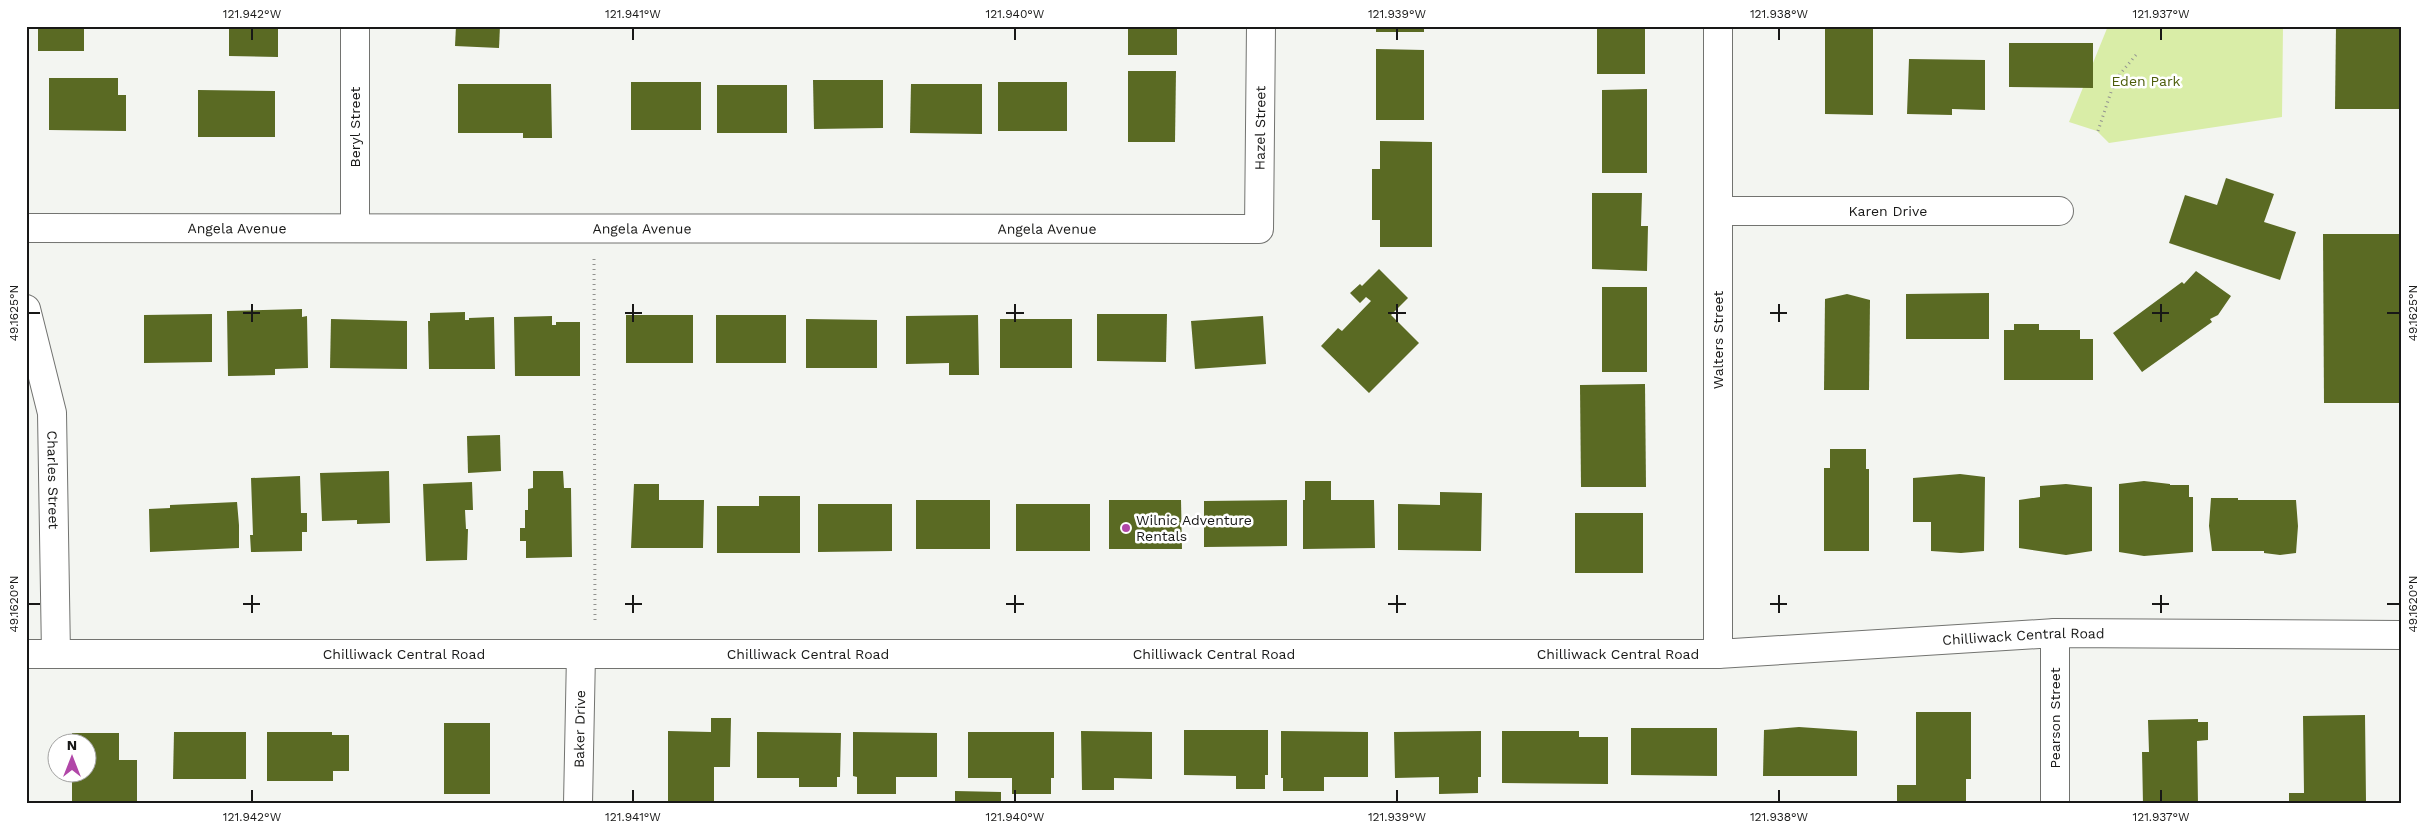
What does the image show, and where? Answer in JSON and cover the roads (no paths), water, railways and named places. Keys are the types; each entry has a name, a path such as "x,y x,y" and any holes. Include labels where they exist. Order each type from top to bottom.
{"street":[{"name":"Beryl Street","path":"355,26 355,228"},
{"name":"Hazel Street","path":"1259,229 1261,26"},
{"name":"Walters Street","path":"1718,26 1718,654"},
{"name":"Karen Drive","path":"1718,210 2059,211"},
{"name":"Angela Avenue","path":"26,228 1259,229"},
{"name":"Charles Street","path":"26,309 52,413 56,654"},
{"name":"Chilliwack Central Road","path":"26,654 1718,654 2055,633 2401,635"},
{"name":"Pearson Street","path":"2055,633 2056,804"},
{"name":"Baker Drive","path":"578,804 588,654"}],"place":[{"name":"Wilnic Adventure Rentals","path":"1126,528"}],"park label":[{"name":"Eden Park","path":"2146,81"}]}
